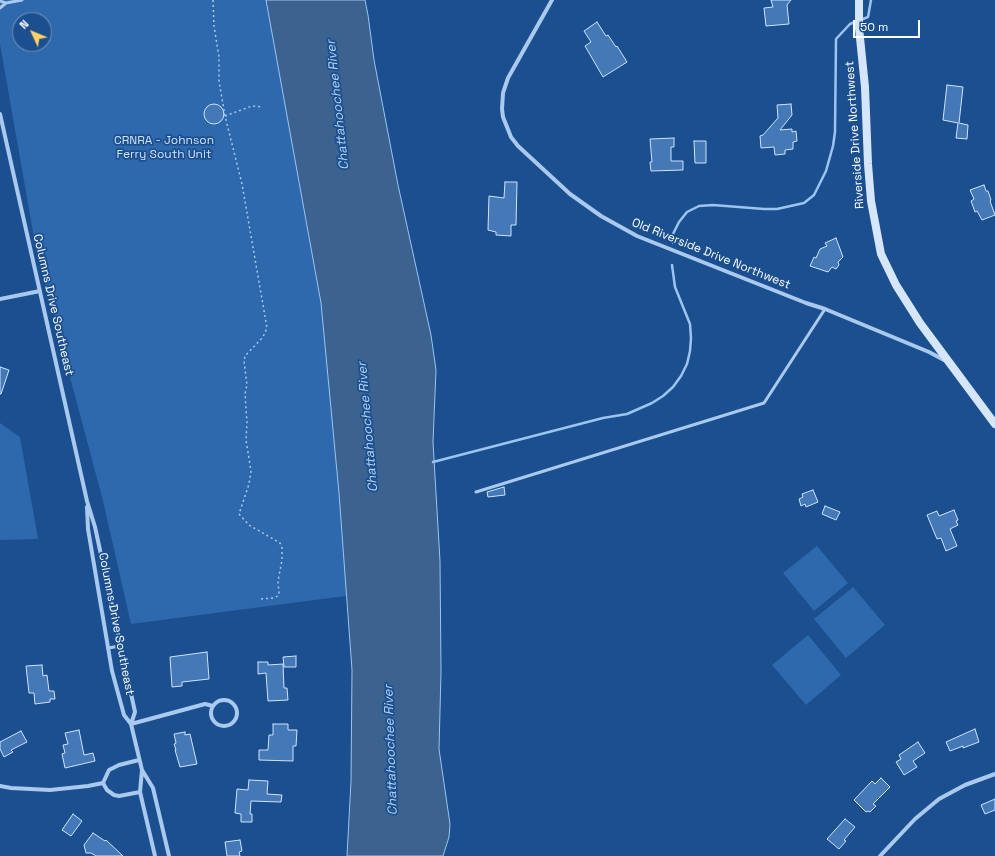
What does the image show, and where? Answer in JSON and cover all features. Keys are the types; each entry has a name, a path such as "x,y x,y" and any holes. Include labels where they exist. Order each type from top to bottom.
{"street":[{"name":"Old Riverside Drive Northwest","path":"552,0 508,78 503,93 502,109 503,118 509,133 518,146 570,194 601,216 637,236 806,303 825,309 929,352 943,358 952,367"},
{"name":"Riverside Drive Northwest","path":"859,0 859,28 865,87 871,201 881,254 896,285 920,323 995,424"},
{"name":"Columns Drive Southeast","path":"0,114 87,501 95,527 135,712 131,724"},
{"path":"0,299 40,291"},
{"name":"Columns Drive Southeast","path":"87,501 88,529 112,670 124,715 131,724 142,770 153,788 170,856"},
{"path":"218,701 231,701 236,706 238,712 234,724 228,727 221,727 216,724 212,718 211,712 213,706 218,701"},
{"path":"131,724 205,704 213,706"},
{"path":"103,783 109,770 119,765 139,760"},
{"name":"Columns Drive Southeast","path":"142,770 140,792 155,856"},
{"path":"880,856 915,819 939,799 965,785 995,774"},
{"path":"0,786 50,790 103,783"},
{"path":"103,783 107,790 114,795 119,796 140,792"}],"lane":[{"path":"0,1 6,3 22,0"},
{"path":"0,8 6,3"},
{"path":"476,492 764,403 825,309"},
{"path":"108,648 120,646"}],"path":[{"path":"213,0 214,26 219,56 219,81 225,116 242,184 267,328 263,337 245,356 244,361 247,385 245,394 247,422 246,440 251,471 249,484 240,514 249,525 280,543 282,548 282,560 278,581 278,596 261,599"},
{"path":"225,116 252,106 262,107"}],"green space":[{"name":"CRNRA - Johnson Ferry South Unit","path":"0,0 286,0 297,62 353,595 131,624 103,501 36,249 0,44"},
{"path":"0,423 20,437 38,539 0,540"},
{"path":"817,546 848,583 814,611 783,573"},
{"path":"853,587 885,625 846,658 814,619"},
{"path":"808,635 841,675 806,705 772,665"}],"water":[{"name":"Chattahoochee River","path":"266,0 365,0 374,60 398,185 431,335 436,370 433,442 440,561 441,672 439,749 450,824 449,837 443,856 347,856 351,781 352,670 339,493 321,303"}],"building":[{"path":"771,0 791,0 787,5 789,24 766,26 764,8 773,7"},
{"path":"597,22 606,36 608,35 616,47 617,46 627,62 603,77 585,46 591,42 584,31"},
{"path":"947,85 963,87 959,123 968,125 967,139 956,138 958,123 943,120"},
{"path":"214,104 221,107 224,114 221,121 214,124 207,121 204,114 207,107"},
{"path":"791,104 792,115 780,130 792,129 792,132 796,131 797,141 793,142 793,149 785,150 785,154 775,155 774,147 761,148 760,136 763,135 778,118 777,105"},
{"path":"674,138 674,147 671,147 671,161 683,161 683,170 651,171 650,162 652,162 650,139"},
{"path":"694,141 706,141 706,163 695,163"},
{"path":"505,182 517,182 516,225 511,225 511,236 496,235 496,232 488,230 489,196 504,198"},
{"path":"984,185 986,191 988,191 995,215 982,220 977,211 975,212 971,201 974,199 970,190"},
{"path":"836,238 843,257 838,262 839,265 836,269 832,267 828,272 810,266 820,249 827,246 825,243"},
{"path":"0,367 9,370 1,394 0,394"},
{"path":"504,487 505,495 488,497 487,492"},
{"path":"813,490 818,502 806,507 805,504 801,506 799,499 803,497 802,494"},
{"path":"825,506 840,512 836,520 822,514"},
{"path":"954,510 958,520 956,521 958,525 950,529 957,546 946,551 941,538 937,539 927,515 937,511 939,516"},
{"path":"207,652 209,679 182,682 182,686 172,687 170,657"},
{"path":"296,656 296,667 284,667 283,657"},
{"path":"258,662 268,662 268,665 283,664 284,688 287,688 288,700 268,701 266,673 258,674"},
{"path":"42,665 43,676 47,675 49,691 54,691 55,699 50,699 50,702 35,704 34,693 29,693 26,666"},
{"path":"273,724 288,724 288,730 297,730 296,746 293,746 293,761 259,760 259,750 268,750 269,735 273,735"},
{"path":"975,729 979,742 950,751 946,742"},
{"path":"79,730 84,755 93,753 95,761 65,768 62,754 65,753 63,745 68,744 65,733"},
{"path":"21,731 27,742 11,750 13,752 4,757 0,749 0,742"},
{"path":"185,732 185,735 190,734 197,764 180,767 175,750 174,744 176,743 174,734"},
{"path":"918,742 925,753 913,761 917,767 904,775 896,762 901,759 899,755"},
{"path":"881,778 890,787 873,804 876,806 870,812 866,812 854,800 872,781 875,784"},
{"path":"249,780 268,781 267,794 282,795 281,802 251,801 250,814 252,814 252,822 241,822 241,814 235,813 237,789 248,790"},
{"path":"995,799 995,810 985,814 981,805"},
{"path":"73,814 82,821 71,836 62,830"},
{"path":"845,819 855,827 844,840 846,841 839,849 827,839"},
{"path":"93,833 105,841 106,840 123,856 96,856 91,853 86,853 84,845"},
{"path":"240,840 242,851 239,852 240,856 227,856 225,842"}],"waterway":[{"path":"673,243 673,234 679,222 687,212 699,206 713,205 777,209 804,203 814,195 826,171 835,132 836,39 850,24 868,17 871,0"},
{"path":"433,462 603,418 627,414 652,403 663,396 673,387 687,364 691,338 690,324 675,287 672,265"}]}
